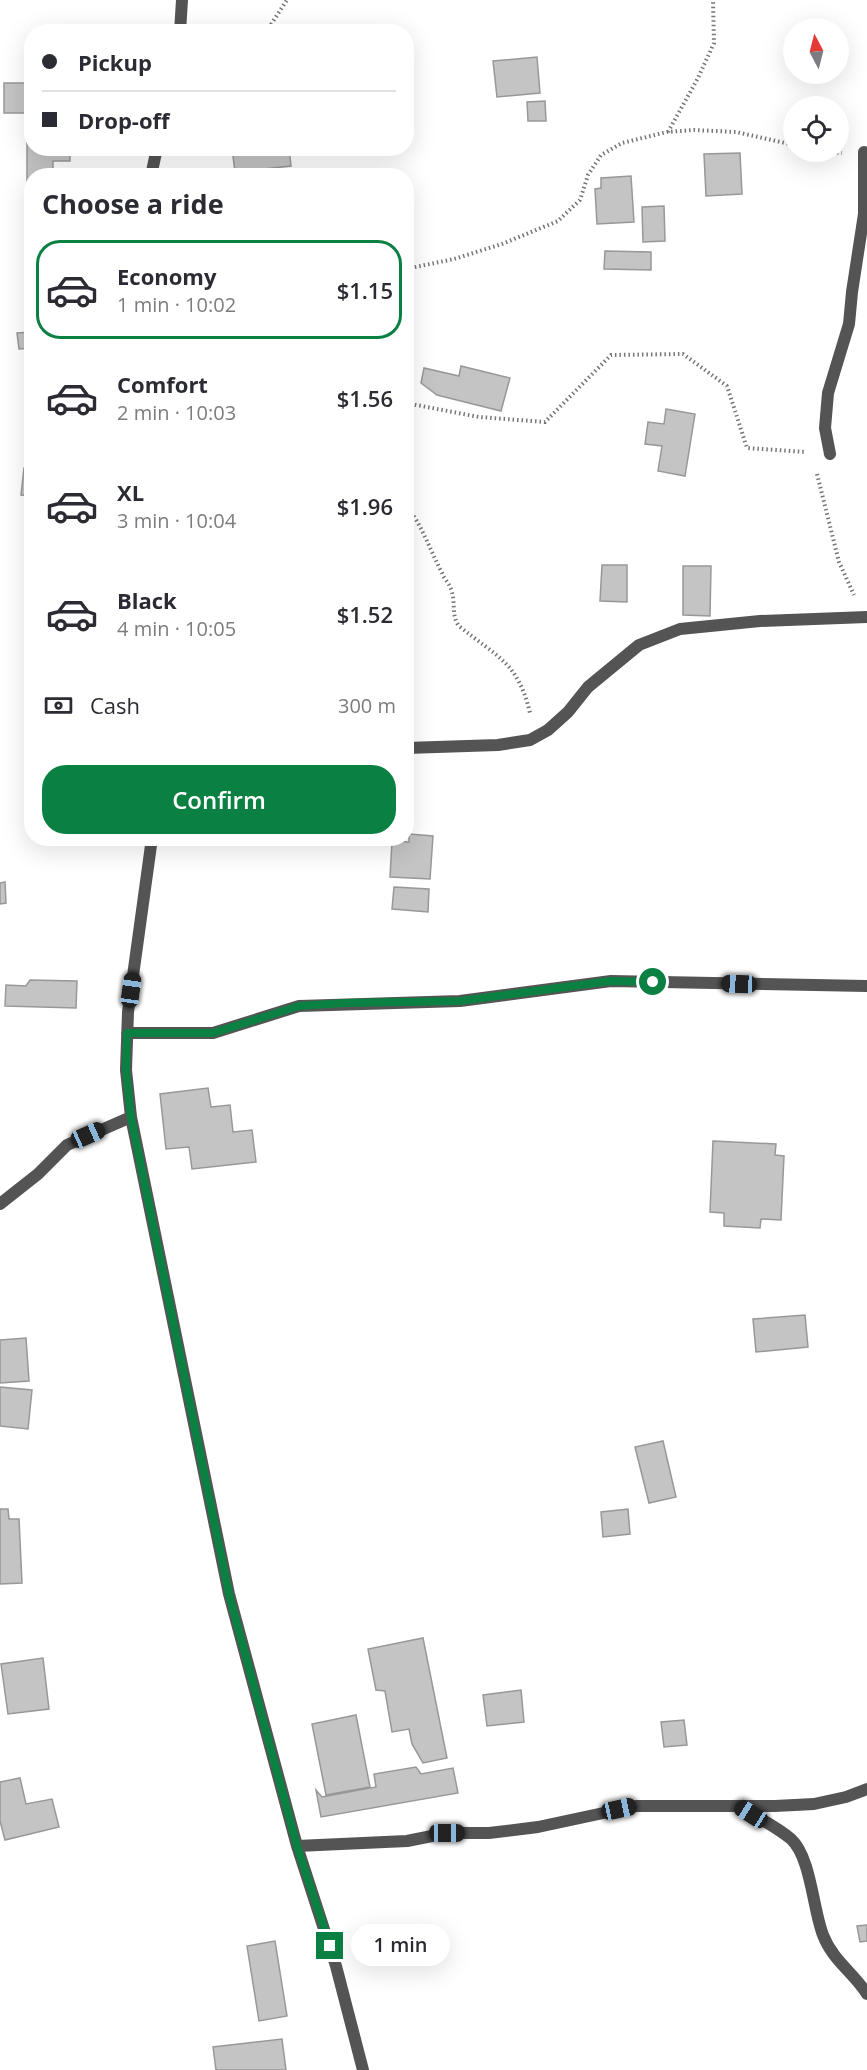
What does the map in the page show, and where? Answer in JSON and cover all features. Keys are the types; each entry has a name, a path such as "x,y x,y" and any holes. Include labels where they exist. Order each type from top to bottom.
{"street":[{"path":"180,24 182,0"},
{"path":"830,454 825,428 828,393 849,324 864,214 864,152"},
{"path":"414,748 498,745 530,740 548,730 588,687 639,645 680,629 760,621 866,620"},
{"path":"151,846 128,1012 126,1070 131,1117 229,1594 297,1846 336,1966 363,2070"},
{"path":"127,1033 213,1033 299,1006 460,1001 610,981 867,986"},
{"path":"0,1204 39,1174 67,1144 131,1117"},
{"path":"297,1846 407,1841 447,1833 489,1833 538,1827 636,1806 814,1804 846,1797 867,1789"},
{"path":"738,1806 792,1840 803,1859 822,1935 834,1958 860,1983 867,1994"}],"path":[{"path":"271,24 287,0"},
{"path":"667,132 698,78 714,43 713,0"},
{"path":"414,266 454,259 502,244 558,221 580,200 588,175 601,155 622,143 667,132 694,130 736,132 783,143"},
{"path":"414,405 479,417 545,422 611,356 682,354 727,386 747,448 830,454"},
{"path":"813,452 838,562 866,620"},
{"path":"414,515 450,586 455,620 459,626 507,663 517,676 526,697 536,737"}],"building":[{"path":"537,57 540,93 497,97 493,61"},
{"path":"4,83 24,83 24,113 4,113"},
{"path":"545,101 546,121 528,121 527,102"},
{"path":"740,153 742,194 706,196 704,154"},
{"path":"27,156 70,156 70,161 53,161 53,168 27,168"},
{"path":"233,156 290,156 291,166 234,168"},
{"path":"631,176 634,222 597,224 595,189 601,188 601,178"},
{"path":"664,206 665,241 643,242 642,207"},
{"path":"605,251 651,252 651,270 604,269"},
{"path":"17,333 24,333 24,349 19,349"},
{"path":"461,366 510,378 501,411 437,395 421,383 424,368 459,376"},
{"path":"666,409 695,414 685,476 658,471 662,446 645,444 648,422 664,424"},
{"path":"24,468 24,495 21,495"},
{"path":"602,565 627,565 627,602 600,601"},
{"path":"683,566 711,566 710,616 683,615"},
{"path":"414,834 433,836 430,879 390,877 392,846 414,846"},
{"path":"5,882 6,903 0,904 0,883"},
{"path":"394,887 429,889 428,912 392,909"},
{"path":"30,980 77,981 76,1008 5,1006 6,985 26,986"},
{"path":"208,1088 211,1107 230,1105 233,1132 252,1130 256,1162 192,1169 189,1147 166,1149 160,1094"},
{"path":"713,1141 776,1144 775,1155 784,1156 781,1220 761,1219 760,1228 724,1226 724,1213 710,1212"},
{"path":"805,1315 808,1347 756,1352 753,1319"},
{"path":"26,1338 29,1381 0,1383 0,1340"},
{"path":"0,1387 32,1390 28,1429 0,1426"},
{"path":"663,1441 676,1497 649,1503 635,1447"},
{"path":"0,1509 8,1509 9,1519 19,1519 22,1583 0,1584"},
{"path":"628,1509 630,1534 603,1537 601,1512"},
{"path":"423,1638 447,1758 423,1763 412,1744 409,1729 392,1732 385,1691 376,1690 368,1649"},
{"path":"43,1658 49,1709 8,1714 1,1664"},
{"path":"521,1690 524,1722 487,1726 483,1695"},
{"path":"356,1715 370,1787 326,1795 312,1724"},
{"path":"684,1720 687,1745 664,1747 661,1722"},
{"path":"416,1767 421,1774 453,1768 458,1793 321,1817 316,1790 322,1797 376,1787 374,1774"},
{"path":"20,1778 26,1804 52,1799 59,1827 5,1840 0,1821 0,1782"},
{"path":"867,1925 867,1941 860,1942 857,1926"},
{"path":"275,1941 287,2016 259,2021 247,1946"},
{"path":"282,2039 286,2070 216,2070 213,2047"}],"route":[{"path":"330,1946 297,1846 229,1594 131,1117 126,1070 127,1033 213,1033 299,1006 460,1001 610,981 653,982"}]}
